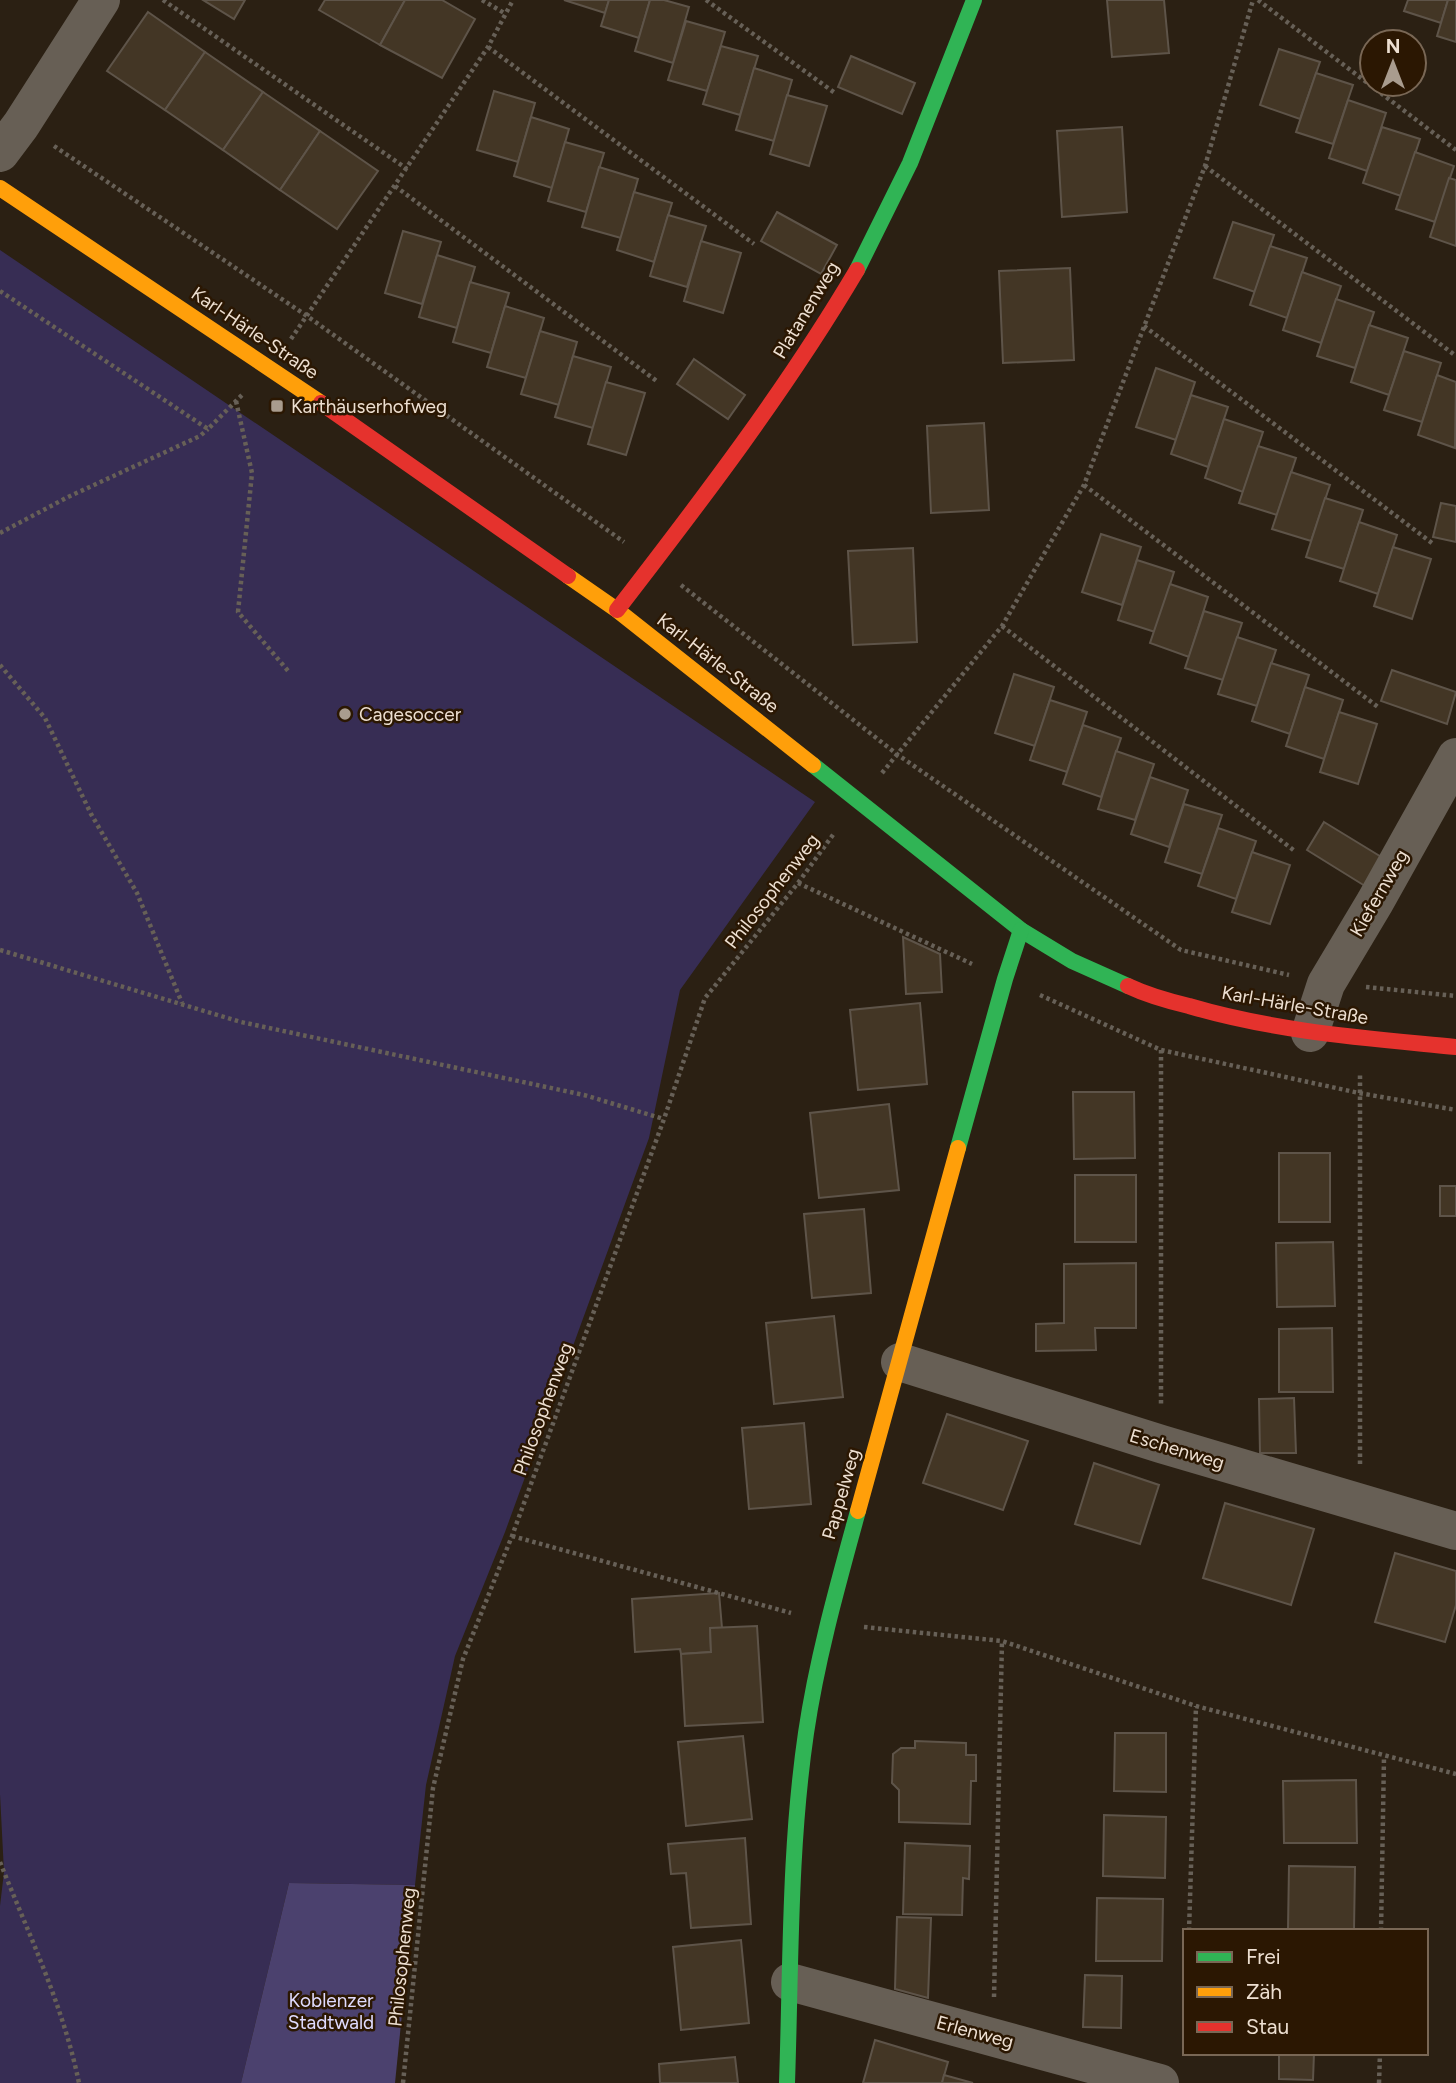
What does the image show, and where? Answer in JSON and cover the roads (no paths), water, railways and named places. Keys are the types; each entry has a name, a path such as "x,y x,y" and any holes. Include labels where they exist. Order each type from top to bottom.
{"street":[{"path":"0,153 21,125 101,0"},
{"name":"Platanenweg","path":"617,610 789,378 842,292 884,218 925,133 974,0"},
{"name":"Karl-Härle-Straße","path":"0,188 271,368 617,610 1021,930 1072,961 1142,992 1233,1019 1310,1033 1456,1047"},
{"name":"Kiefernweg","path":"1310,1033 1326,984 1456,757"},
{"name":"Pappelweg","path":"787,2083 795,1844 806,1733 827,1623 1005,979 1021,930"},
{"name":"Eschenweg","path":"900,1362 1161,1444 1456,1531"},
{"name":"Erlenweg","path":"790,1982 1160,2083"}],"place":[{"name":"Karthäuserhofweg","path":"277,406"},
{"name":"Cagesoccer","path":"345,714"}],"park label":[{"name":"Koblenzer Stadtwald","path":"331,2011"}]}
